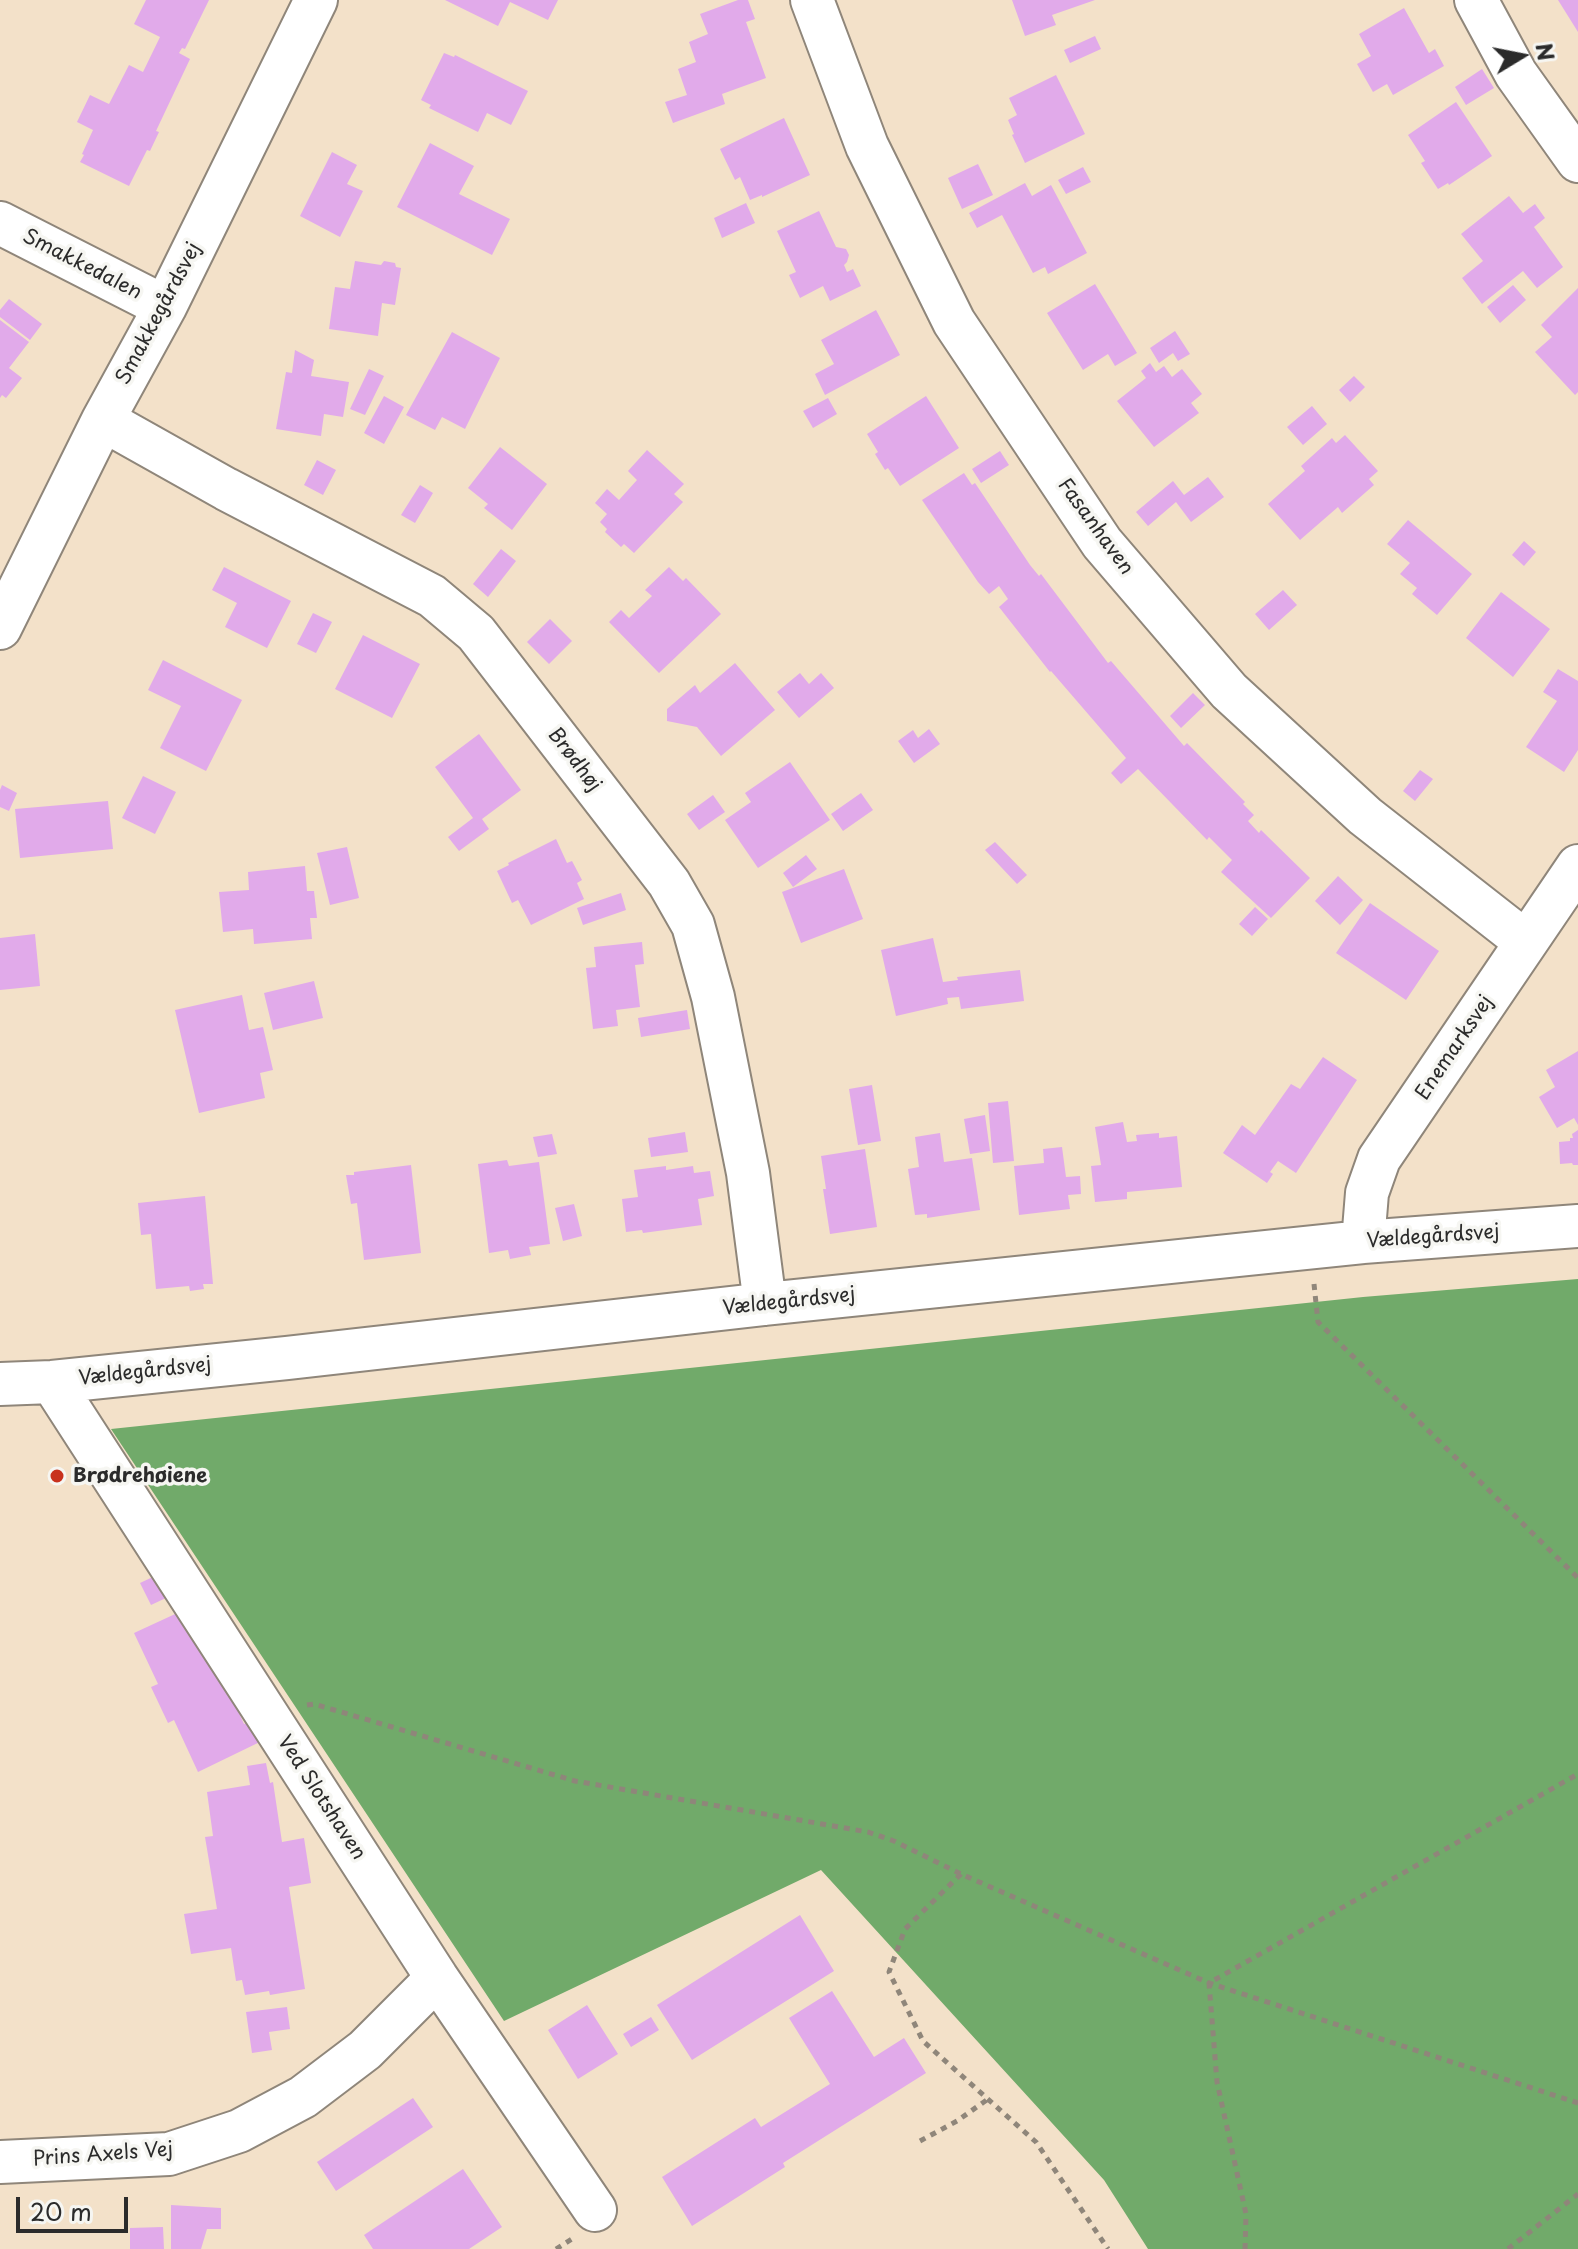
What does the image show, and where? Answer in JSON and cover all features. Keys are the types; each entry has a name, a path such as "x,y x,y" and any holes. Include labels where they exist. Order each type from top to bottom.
{"street":[{"name":"Smakkegårdsvej","path":"0,628 103,420 165,307 316,0"},
{"name":"Fasanhaven","path":"812,0 867,146 954,322 1102,543 1229,691 1365,816 1526,942"},
{"path":"1476,0 1516,74 1578,161"},
{"name":"Smakkedalen","path":"0,223 165,307"},
{"name":"Brødhøj","path":"103,420 226,489 432,596 476,633 669,883 693,925 713,997 748,1173 765,1304"},
{"name":"Enemarksvej","path":"1363,1242 1367,1193 1379,1159 1578,866"},
{"name":"Vældegårdsvej","path":"0,1384 52,1382 302,1356 1363,1242 1578,1226"},
{"name":"Ved Slotshaven","path":"52,1382 437,1978 595,2210"},
{"name":"Prins Axels Vej","path":"0,2162 169,2154 239,2131 303,2097 365,2050 437,1978"}],"path":[{"path":"1310,1248 1318,1322 1578,1578"},
{"path":"266,1712 314,1704 575,1781 868,1832 1209,1983 1578,2103"},
{"path":"1209,1983 1578,1774"},
{"path":"961,1874 905,1929 889,1972 923,2041 1036,2142 1108,2249"},
{"path":"1209,1983 1217,2082 1246,2214 1245,2249"},
{"path":"920,2141 957,2121 988,2099"},
{"path":"1508,2249 1578,2194"}],"green space":[{"path":"1578,1279 1578,2249 1148,2249 1104,2180 821,1870 504,2021 111,1429 1363,1297"}],"building":[{"path":"146,0 209,0 185,49 182,48 179,53 190,59 156,131 159,132 150,151 147,150 129,186 80,162 93,130 77,122 90,95 109,104 129,65 143,72 160,37 134,24"},
{"path":"445,0 558,0 548,20 510,2 498,26"},
{"path":"738,0 748,0 755,19 746,22 766,78 722,94 725,104 673,123 665,102 687,95 678,69 696,62 689,42 708,34 700,14"},
{"path":"1012,0 1095,0 1052,15 1056,25 1025,36"},
{"path":"1558,0 1578,0 1578,32"},
{"path":"1404,8 1429,53 1435,49 1444,66 1393,95 1387,84 1373,92 1357,64 1371,56 1359,34"},
{"path":"1095,36 1101,49 1070,63 1064,50"},
{"path":"444,53 455,55 528,91 511,125 487,113 478,132 429,108 431,105 421,100"},
{"path":"1482,69 1494,88 1466,105 1455,87"},
{"path":"1056,75 1085,134 1025,163 1008,120 1017,115 1009,98"},
{"path":"1456,102 1492,156 1438,189 1408,135"},
{"path":"784,118 810,175 750,200 740,177 735,180 720,149"},
{"path":"430,143 474,166 459,194 510,219 492,255 397,207"},
{"path":"332,152 357,165 347,184 363,191 340,237 300,216"},
{"path":"978,164 993,195 962,209 948,178"},
{"path":"1083,167 1091,182 1066,194 1058,180"},
{"path":"1025,183 1032,196 1051,185 1087,253 1048,274 1045,267 1033,273 1002,215 977,228 969,213"},
{"path":"1509,196 1523,213 1535,204 1545,218 1534,227 1563,267 1537,288 1523,271 1482,304 1462,278 1483,261 1461,234"},
{"path":"746,203 755,223 722,238 714,218"},
{"path":"819,211 836,247 846,249 849,255 844,265 847,272 853,269 861,286 830,301 823,286 800,298 789,275 796,272 777,231"},
{"path":"355,261 381,265 384,261 401,268 395,305 382,303 378,336 329,329 335,287 350,289"},
{"path":"1095,284 1137,353 1115,366 1108,354 1083,370 1047,313"},
{"path":"1513,285 1526,300 1500,323 1487,307"},
{"path":"1578,288 1578,392 1575,395 1535,352 1552,337 1541,325"},
{"path":"9,299 42,324 30,340 0,317 0,310"},
{"path":"876,310 900,355 825,395 815,374 834,364 821,340"},
{"path":"0,320 29,342 9,368 22,378 6,398 2,395 0,398"},
{"path":"1175,331 1190,354 1178,361 1173,353 1159,363 1150,348"},
{"path":"452,332 500,358 465,429 442,417 435,430 406,415"},
{"path":"295,350 314,360 311,376 349,382 343,417 324,414 321,436 276,429 286,372 292,373"},
{"path":"1150,363 1156,372 1164,366 1172,377 1182,369 1202,394 1191,403 1199,413 1154,447 1117,401 1146,378 1141,371"},
{"path":"369,369 384,376 365,415 350,409"},
{"path":"1354,376 1365,387 1350,402 1339,390"},
{"path":"384,396 404,407 384,444 364,433"},
{"path":"926,396 959,448 900,486 888,468 885,470 867,434"},
{"path":"828,398 837,414 813,428 803,411"},
{"path":"1312,406 1327,424 1303,445 1287,427"},
{"path":"1345,435 1378,471 1369,479 1374,485 1342,513 1338,507 1300,540 1268,504 1305,471 1301,466 1332,438 1336,443"},
{"path":"500,447 547,484 512,530 484,508 488,504 468,488"},
{"path":"647,450 684,484 674,494 683,502 634,553 624,544 621,547 605,532 607,529 600,522 607,514 595,503 607,489 619,500 637,480 628,471"},
{"path":"1000,451 1009,465 981,483 972,469"},
{"path":"317,460 336,470 323,495 304,485"},
{"path":"964,473 972,485 975,483 1030,565 1039,576 1041,574 1108,663 1111,661 1184,746 1187,743 1245,802 1243,804 1254,815 1248,821 1259,833 1261,830 1310,878 1271,918 1221,872 1232,860 1209,837 1207,840 1138,769 1121,784 1111,773 1126,758 1050,672 999,607 1008,599 999,586 989,594 978,582 922,500"},
{"path":"1208,477 1224,497 1191,522 1176,502 1148,526 1136,512 1173,481 1184,495"},
{"path":"420,485 433,493 415,523 401,515"},
{"path":"1408,520 1472,574 1437,615 1412,594 1417,588 1400,574 1410,563 1387,544"},
{"path":"1524,541 1536,552 1524,566 1512,555"},
{"path":"501,549 516,561 488,597 473,584"},
{"path":"224,567 291,601 267,648 225,627 237,603 212,590"},
{"path":"669,567 683,581 686,578 721,614 659,673 609,622 621,610 629,618 652,596 645,590"},
{"path":"1283,590 1297,605 1269,630 1255,614"},
{"path":"1501,592 1550,629 1513,677 1466,638"},
{"path":"313,613 332,622 316,653 297,644"},
{"path":"550,619 572,641 549,664 527,642"},
{"path":"363,635 420,664 392,718 335,689"},
{"path":"163,660 242,700 206,771 160,748 181,706 148,690"},
{"path":"735,663 775,710 721,756 697,727 667,721 667,709 695,685 700,693"},
{"path":"1558,669 1578,681 1578,750 1564,772 1526,747 1557,701 1543,692"},
{"path":"800,673 809,684 821,673 834,688 799,718 777,692"},
{"path":"1193,693 1205,705 1181,728 1170,716"},
{"path":"929,729 940,744 914,763 898,741 913,730 918,738"},
{"path":"479,734 521,790 482,819 489,829 459,851 448,837 473,818 435,767"},
{"path":"790,762 830,820 758,868 725,820 751,802 745,793"},
{"path":"1420,770 1433,779 1415,801 1403,791"},
{"path":"143,776 176,792 155,834 122,818"},
{"path":"2,785 17,793 9,811 0,807"},
{"path":"861,793 873,810 843,831 831,814"},
{"path":"713,795 725,812 699,830 687,814"},
{"path":"108,801 113,849 20,858 15,809"},
{"path":"556,839 567,863 572,861 582,880 577,883 584,899 531,925 518,900 512,903 497,871"},
{"path":"995,842 1027,875 1017,884 985,850"},
{"path":"347,847 359,898 330,905 317,853"},
{"path":"806,855 817,869 793,887 783,873"},
{"path":"305,866 307,891 314,891 317,918 310,918 312,939 254,944 253,929 223,932 219,892 249,890 248,872"},
{"path":"844,869 863,919 801,943 782,892"},
{"path":"1338,876 1363,900 1340,925 1315,901"},
{"path":"621,893 626,910 583,925 577,908"},
{"path":"1370,903 1439,951 1406,1000 1336,953"},
{"path":"1255,907 1268,919 1252,936 1239,924"},
{"path":"35,934 40,986 0,990 0,938"},
{"path":"933,938 943,982 958,980 957,977 1020,970 1024,1001 961,1009 959,997 947,998 948,1004 896,1016 881,950"},
{"path":"642,942 644,964 635,965 640,1007 616,1010 618,1026 593,1029 586,968 596,967 594,947"},
{"path":"314,981 323,1018 273,1030 264,993"},
{"path":"242,995 249,1030 263,1027 273,1070 260,1073 265,1098 199,1113 175,1010"},
{"path":"687,1010 690,1029 641,1037 638,1018"},
{"path":"1578,1051 1578,1125 1574,1118 1557,1128 1539,1097 1555,1087 1546,1070"},
{"path":"1323,1057 1357,1080 1296,1173 1278,1161 1267,1183 1223,1153 1242,1125 1255,1135 1291,1084 1300,1089"},
{"path":"872,1085 881,1141 858,1145 849,1089"},
{"path":"1008,1101 1014,1161 993,1163 988,1103"},
{"path":"985,1115 990,1151 970,1154 964,1119"},
{"path":"1123,1122 1127,1142 1137,1141 1136,1135 1159,1133 1159,1138 1177,1136 1182,1187 1127,1192 1127,1199 1095,1202 1091,1166 1101,1165 1095,1127"},
{"path":"1578,1130 1578,1165 1560,1164 1559,1142 1570,1141 1572,1134"},
{"path":"685,1132 688,1152 651,1157 648,1138"},
{"path":"940,1133 944,1162 972,1158 980,1210 927,1218 927,1214 915,1215 908,1169 919,1167 915,1137"},
{"path":"552,1134 557,1154 538,1157 533,1137"},
{"path":"1062,1147 1066,1177 1080,1176 1081,1194 1068,1195 1070,1209 1019,1215 1014,1166 1044,1163 1043,1149"},
{"path":"865,1149 877,1227 830,1234 821,1156"},
{"path":"507,1160 509,1166 539,1162 550,1244 529,1247 531,1255 510,1259 508,1250 489,1253 478,1164"},
{"path":"411,1165 421,1253 364,1260 357,1203 351,1204 346,1175"},
{"path":"666,1166 666,1170 693,1166 694,1173 710,1171 714,1196 698,1199 702,1225 643,1233 642,1230 626,1232 622,1199 638,1197 634,1170"},
{"path":"205,1196 213,1284 203,1284 204,1289 190,1291 189,1286 156,1289 151,1234 141,1235 138,1203"},
{"path":"574,1204 582,1236 563,1241 555,1208"},
{"path":"157,1575 168,1597 151,1605 140,1583"},
{"path":"186,1609 203,1635 244,1724 257,1718 266,1739 198,1772 174,1720 168,1723 151,1687 158,1684 134,1633"},
{"path":"266,1763 270,1783 273,1782 282,1842 304,1838 311,1883 289,1887 305,1989 270,1995 269,1991 245,1995 242,1980 236,1981 231,1948 191,1954 184,1914 217,1909 205,1837 213,1836 207,1792 250,1785 247,1766"},
{"path":"800,1915 834,1971 692,2060 657,2005"},
{"path":"832,1991 874,2057 904,2038 926,2073 783,2163 785,2167 692,2226 662,2177 755,2118 761,2127 830,2084 789,2018"},
{"path":"587,2005 618,2054 578,2079 548,2030"},
{"path":"287,2007 290,2029 269,2032 272,2050 252,2053 246,2012"},
{"path":"651,2017 659,2030 631,2047 623,2034"},
{"path":"413,2098 433,2127 336,2191 317,2162"},
{"path":"463,2169 502,2227 469,2249 373,2249 364,2235"},
{"path":"171,2205 221,2208 221,2229 207,2229 201,2249 171,2249"},
{"path":"163,2227 164,2249 130,2249 130,2228"}],"place":[{"name":"Brødrehøiene","path":"57,1476"}]}
